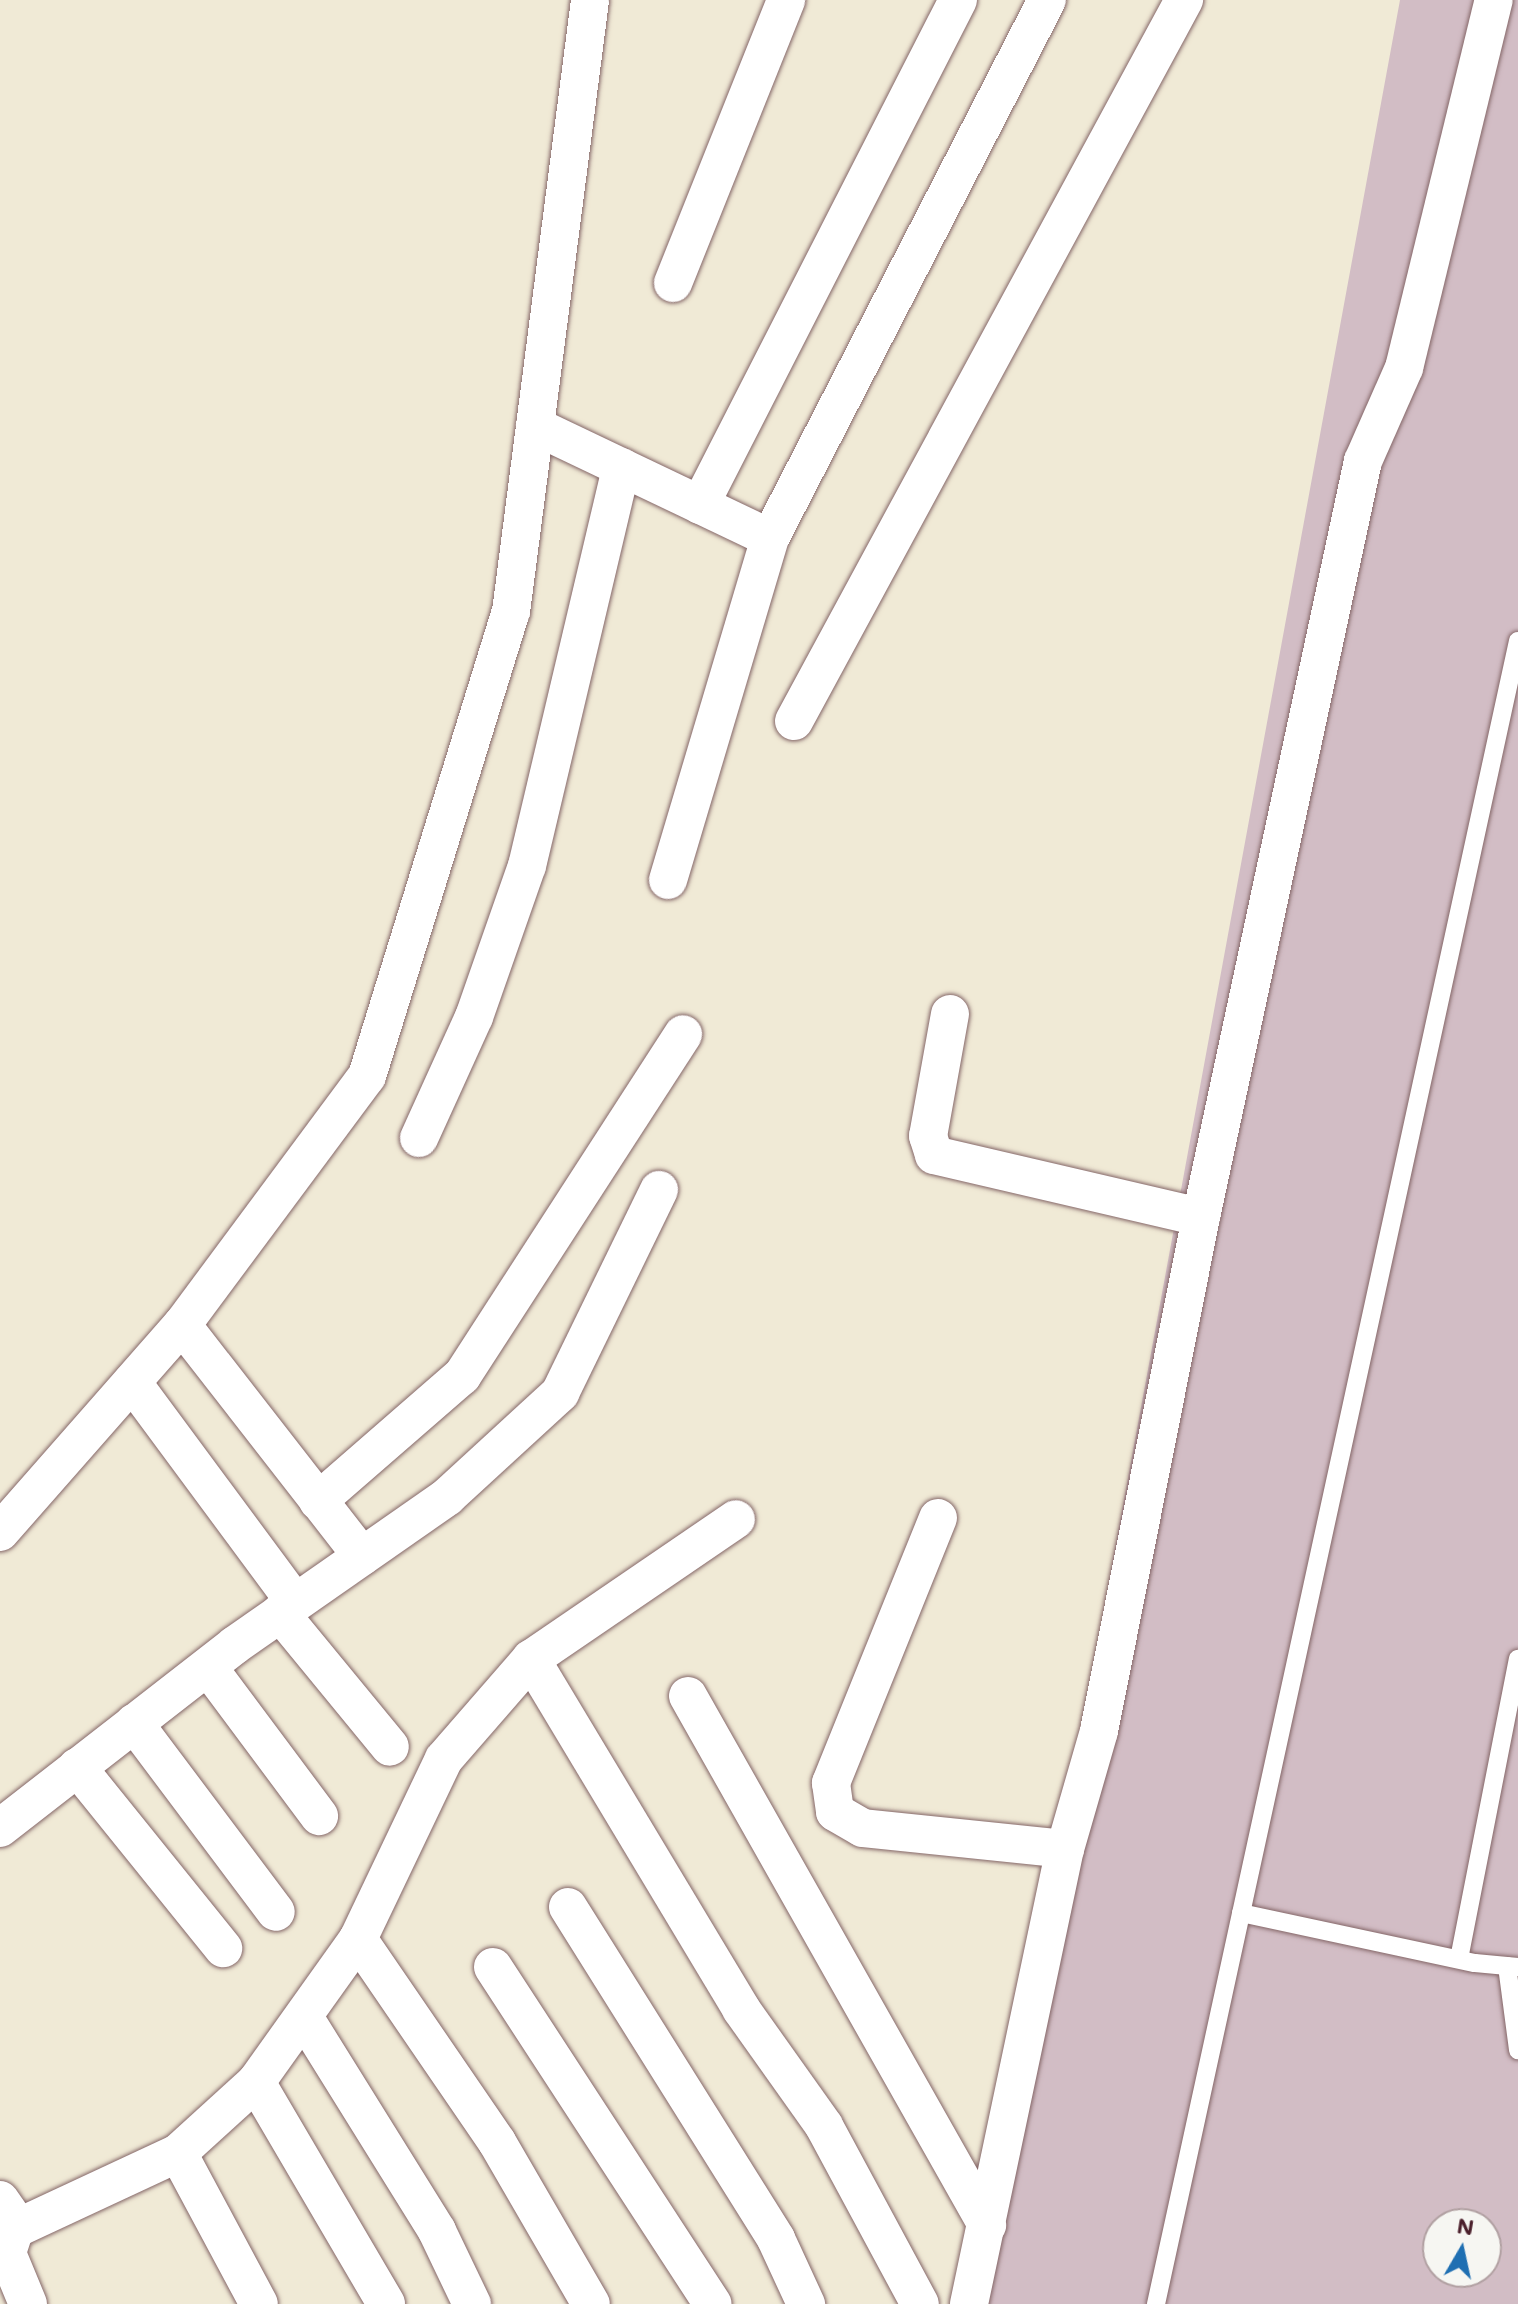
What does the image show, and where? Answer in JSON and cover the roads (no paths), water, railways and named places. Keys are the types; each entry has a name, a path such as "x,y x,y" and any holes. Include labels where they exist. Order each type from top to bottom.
{"street":[{"path":"0,1532 182,1325 367,1076 511,612 590,0"},
{"path":"673,283 786,0"},
{"path":"700,505 958,0"},
{"path":"668,880 770,538 1047,0"},
{"path":"794,721 1184,0"},
{"path":"969,2304 1065,1849 1099,1731 1201,1217 1363,461 1404,368 1485,31"},
{"path":"535,426 770,538"},
{"path":"419,1138 474,1017 527,866 621,467"},
{"path":"950,1014 928,1136 934,1155 1201,1217"},
{"path":"318,1501 462,1376 683,1034"},
{"path":"0,1828 208,1667 447,1497 560,1393 659,1190"},
{"path":"182,1325 362,1556"},
{"path":"132,1382 288,1608 390,1747"},
{"path":"938,1518 831,1783 835,1812 863,1828 1065,1849"},
{"path":"28,2304 9,2227 178,2153 256,2082 358,1939 444,1759 531,1659 736,1519"},
{"path":"531,1659 741,2009 824,2126 920,2304"},
{"path":"208,1667 319,1816"},
{"path":"688,1696 987,2225"},
{"path":"134,1723 276,1912"},
{"path":"77,1767 223,1948"},
{"path":"568,1907 776,2239 806,2304"},
{"path":"358,1939 497,2142 591,2304"},
{"path":"493,1967 713,2304"},
{"path":"304,2017 437,2231 472,2304"},
{"path":"256,2082 386,2304"},
{"path":"178,2153 259,2304"}],"lane":[{"path":"1156,2304 1518,641"},
{"path":"1459,1959 1518,1659"},
{"path":"1241,1913 1459,1959 1512,1966 1518,2050"}]}
